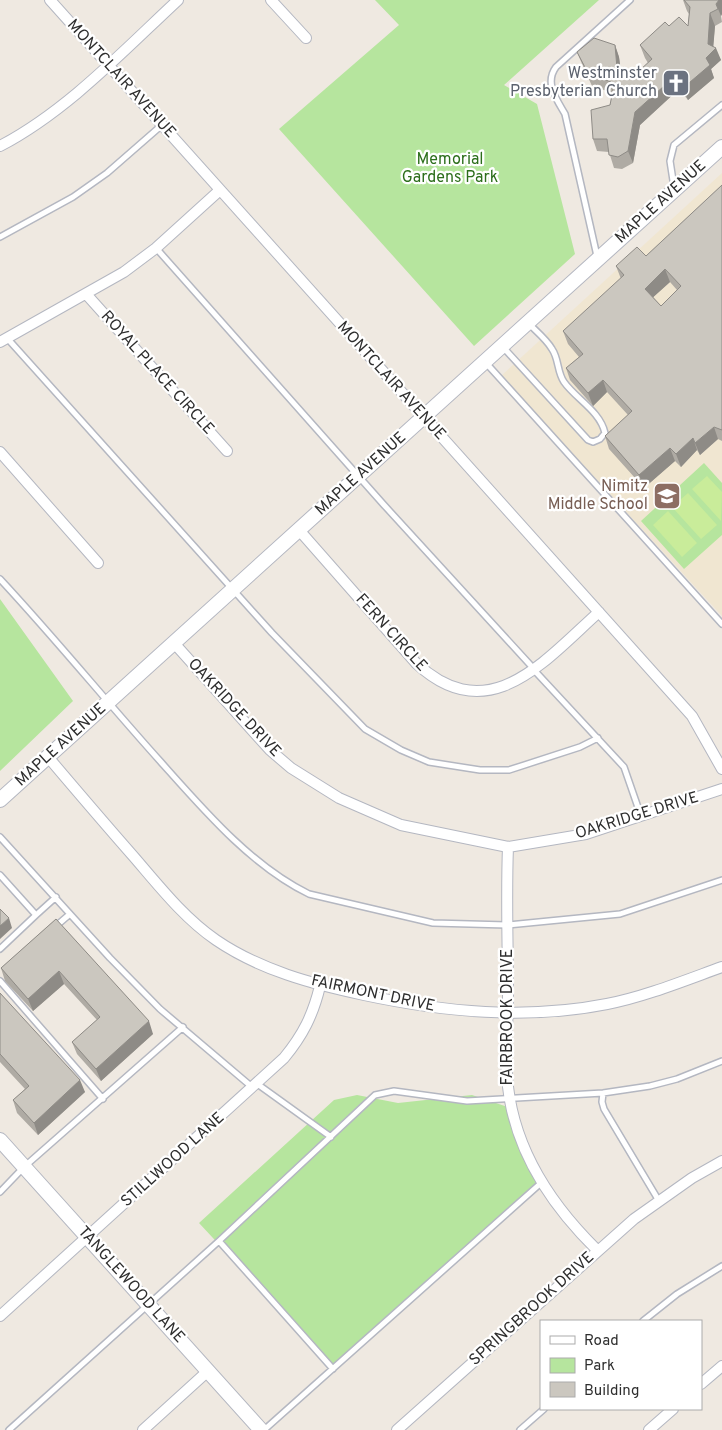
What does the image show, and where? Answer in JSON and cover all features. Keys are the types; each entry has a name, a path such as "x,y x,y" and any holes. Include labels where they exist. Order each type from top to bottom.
{"main road":[{"name":"MAPLE AVENUE","path":"0,800 722,147"},
{"name":"TANGLEWOOD LANE","path":"0,1140 263,1430"}],"street":[{"name":"MONTCLAIR AVENUE","path":"50,0 692,716 722,769"},
{"path":"0,146 34,126 108,65 178,0"},
{"path":"271,0 306,38"},
{"path":"4,340 36,320 87,295 124,272 156,248 220,190"},
{"name":"ROYAL PLACE CIRCLE","path":"87,295 227,451"},
{"path":"0,452 98,562"},
{"name":"FERN CIRCLE","path":"299,530 416,664 439,681 452,687 481,691 509,685 534,669 599,612"},
{"name":"OAKRIDGE DRIVE","path":"174,643 270,750 310,782 362,809 401,825 508,847 586,834 722,789"},
{"name":"FAIRMONT DRIVE","path":"48,757 158,886 190,918 215,939 249,961 320,986 422,1007 508,1013 562,1011 609,1004 722,968"},
{"name":"FAIRBROOK DRIVE","path":"508,847 507,1076 509,1097 523,1147 541,1183 561,1212 597,1250"},
{"name":"STILLWOOD LANE","path":"0,1316 284,1058 301,1038 313,1013 320,986"},
{"name":"SPRINGBROOK DRIVE","path":"397,1430 597,1250 659,1201 692,1178 722,1161"},
{"path":"702,1383 722,1366"},
{"path":"143,1430 208,1371"},
{"path":"649,1430 672,1410"}],"lane":[{"path":"598,259 565,114 554,95 551,76 556,67 630,0"},
{"path":"674,190 670,161 674,145 722,105"},
{"path":"0,237 73,197 107,173 162,125"},
{"path":"156,248 624,767 641,816"},
{"path":"502,346 588,440 593,442 600,439 605,433 596,415 565,383 559,373 552,348 528,323"},
{"path":"4,340 337,702 365,729 400,750 429,762 480,770 509,770 580,748 598,738"},
{"path":"485,362 722,624"},
{"path":"0,579 52,635 108,702 230,835 295,887 309,894 433,922 507,925 620,914 722,880"},
{"path":"0,837 160,1009 254,1085 331,1137"},
{"path":"0,875 36,915"},
{"path":"0,949 56,897"},
{"path":"49,933 70,914"},
{"path":"0,981 103,1099"},
{"path":"0,1192 24,1167 183,1027"},
{"path":"8,1430 219,1241 376,1095 394,1090 467,1101 509,1097 603,1093 650,1086 677,1079 722,1061"},
{"path":"603,1093 602,1102 604,1109 659,1201"},
{"path":"263,1430 541,1183"},
{"path":"219,1241 332,1369"},
{"path":"644,1320 677,1294 722,1266"},
{"path":"520,1430 543,1410"}],"shaded area":[{"name":"Nimitz Middle School","path":"722,173 722,616 501,376"}],"green space":[{"name":"Memorial Gardens Park","path":"375,0 599,0 504,85 537,104 575,254 474,346 279,129 399,25"},
{"path":"704,463 722,483 722,535 684,569 641,521"},
{"path":"707,476 722,492 721,521 692,489"},
{"path":"688,493 717,525 701,539 672,507"},
{"path":"668,511 697,543 682,557 653,525"},
{"path":"0,599 73,701 0,771"},
{"path":"357,1095 398,1103 472,1095 511,1108 541,1183 334,1368 199,1223 334,1100"}],"building":[{"name":"Westminster Presbyterian Church","path":"684,0 719,0 716,4 718,9 710,13 708,44 716,48 706,58 710,65 683,88 674,77 635,112 628,151 618,157 609,155 607,139 593,139 591,110 610,105 613,90 611,82 588,73 577,52 594,38 615,45 617,68 629,80 652,59 640,45 665,22 669,26 679,17 688,26 690,7"},
{"path":"722,185 722,430 714,427 695,443 693,438 676,454 670,448 639,475 605,436 632,411 603,380 588,393 566,368 583,354 563,331 624,275 616,266 637,247 646,256","holes":["665,269 681,286 661,306 645,289"]},
{"path":"0,909 9,918 0,926"},
{"path":"56,919 149,1021 96,1069 72,1042 100,1017 59,971 28,999 1,968"},
{"path":"0,993 80,1080 34,1123 13,1100 29,1086 0,1054"}],"place":[{"name":"Westminster Presbyterian Church","path":"676,83"},
{"name":"Nimitz Middle School","path":"667,496"}]}
